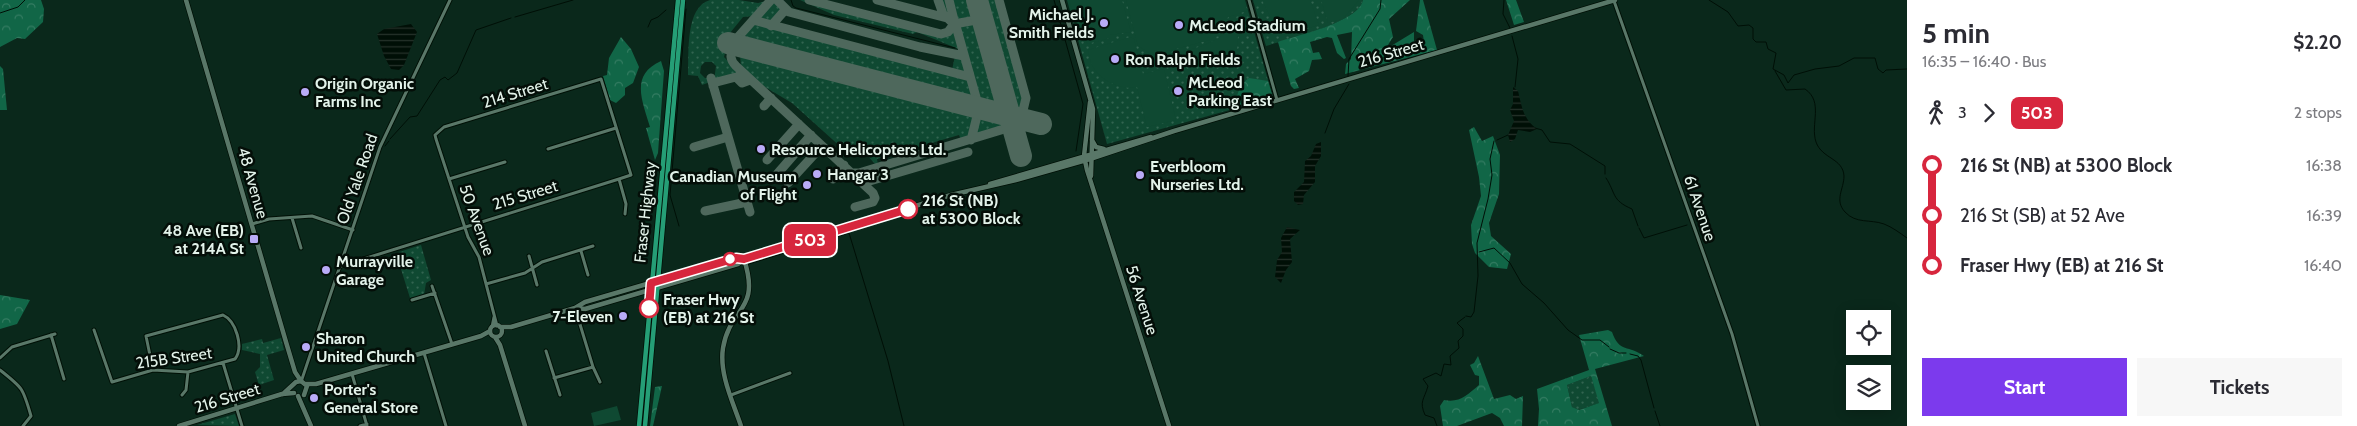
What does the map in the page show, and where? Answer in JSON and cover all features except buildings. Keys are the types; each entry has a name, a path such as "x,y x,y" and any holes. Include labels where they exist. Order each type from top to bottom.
{"main road":[{"name":"48 Avenue","path":"186,0 296,372 303,384"},
{"name":"Fraser Highway","path":"639,426 678,0"},
{"name":"Fraser Highway","path":"646,426 683,0"},
{"name":"56 Avenue","path":"1062,0 1094,120 1087,157"},
{"name":"216 Street","path":"575,308 585,309 738,264 744,259 975,189 1615,0"},
{"name":"56 Avenue","path":"1090,102 1087,157 1091,182 1170,426"},
{"name":"216 Street","path":"1087,157 1110,148 1174,131"},
{"path":"1092,136 1096,147 1110,148"},
{"name":"216 Street","path":"303,384 316,384 352,374 495,333 575,308 584,302 736,258 744,259"},
{"path":"741,426 723,368 723,350 727,334 746,304 750,289 750,278 744,259"},
{"name":"216 Street","path":"495,333 499,327 511,327"},
{"path":"499,327 495,333 524,426"},
{"path":"297,393 303,384"},
{"path":"297,393 303,384"},
{"name":"216 Street","path":"179,426 282,394 297,393"},
{"path":"297,393 304,405 311,426"}],"street":[{"name":"Old Yale Road","path":"303,384 304,374 380,147 450,0"},
{"path":"1249,0 1277,100"},
{"name":"61 Avenue","path":"1615,0 1732,334 1758,426"},
{"name":"214 Street","path":"436,132 444,127 601,79 616,128"},
{"path":"548,149 616,128"},
{"name":"215 Street","path":"341,266 631,175 616,128"},
{"name":"50 Avenue","path":"436,132 436,139 465,227 479,257 494,316 499,327"},
{"path":"449,180 505,162"},
{"path":"619,179 626,204 625,214"},
{"path":"252,224 269,219 312,216 353,230"},
{"path":"292,218 301,248"},
{"path":"486,284 525,273 542,262 593,246"},
{"path":"581,251 588,275"},
{"path":"528,256 537,285"},
{"path":"432,286 452,344"},
{"path":"412,300 435,293"},
{"path":"575,308 593,367 600,382"},
{"name":"215B Street","path":"94,330 112,382 153,370 188,372 235,359 238,355 239,347 229,318 223,315 146,336 153,370"},
{"name":"50 Avenue","path":"494,316 495,333"},
{"path":"0,358 12,347 53,335 64,379"},
{"path":"546,351 560,395"},
{"path":"424,352 446,426"},
{"path":"223,363 242,426"},
{"path":"554,378 593,367"},
{"path":"0,370 24,391 31,416 23,426"},
{"path":"182,395 186,390 188,372"},
{"path":"731,395 790,373"},
{"path":"352,374 367,425 360,426"}],"green space":[{"path":"0,0 41,0 44,9 43,22 25,39 17,38 0,47"},
{"path":"710,0 739,0 758,3 766,1 754,16 743,17 730,33 724,57 738,71 737,74 714,81 716,66 712,62 705,62 701,66 700,73 705,78 709,78 710,82 702,85 698,76 688,75 690,32 696,12 702,4"},
{"path":"800,0 808,0 940,35 947,34 954,27 961,50 917,32 913,34 834,15"},
{"path":"940,0 971,0 976,17 963,21 954,19 946,12"},
{"path":"984,0 997,0 1025,99 1019,112 1015,111"},
{"path":"1067,0 1245,0 1273,98 1107,144"},
{"name":"Michael J. Smith Fields","path":"1069,0 1122,0 1131,32 1110,35 1110,38 1087,44 1081,23 1074,16"},
{"name":"McLeod Stadium","path":"1126,0 1244,0 1247,11 1228,17 1225,29 1210,40 1152,55 1138,46"},
{"path":"1253,0 1363,0 1358,8 1349,16 1336,23 1266,46"},
{"path":"1262,0 1310,0 1319,25 1296,28 1273,22"},
{"path":"1321,0 1359,0 1343,19 1328,23"},
{"path":"1363,0 1410,0 1389,19 1393,37 1388,45 1391,46 1414,32 1414,41 1418,45 1424,42 1423,35 1416,31 1420,0 1423,0 1437,50 1345,74 1346,64 1351,59 1352,32 1337,35 1346,58 1344,59 1337,53 1332,38 1327,37 1310,42 1313,53 1319,52 1322,59 1312,60 1309,71 1295,79 1299,88 1294,89 1291,86 1278,42 1339,21 1351,15 1359,8"},
{"path":"1506,0 1516,0 1524,22 1514,25"},
{"path":"772,1 778,3 781,10 770,22 758,20"},
{"path":"1238,17 1242,19 1239,22 1237,51 1228,49 1225,67 1186,54 1168,55 1168,53 1188,50 1208,43 1226,32"},
{"path":"753,23 969,78 975,101 748,42 745,36"},
{"path":"978,23 1001,108 979,102 959,27"},
{"path":"621,37 631,49 639,67 633,83 625,88 625,95 616,103 610,100 603,76 607,75 609,58"},
{"path":"1130,37 1134,39 1143,74 1164,69 1176,120 1147,127 1137,87 1118,86 1105,80 1092,65 1088,50"},
{"path":"745,53 976,113 969,137 961,140 959,135 877,159 878,165 858,149 846,156 840,157 838,155 843,149 792,103 758,83 741,67 740,55"},
{"path":"955,56 963,58 966,71 961,73 952,70"},
{"path":"661,61 664,71 658,153 655,160 646,128 650,127 641,89 645,73"},
{"path":"0,66 3,69 7,110 0,110"},
{"path":"1249,78 1268,81 1273,98 1237,108 1238,92"},
{"path":"980,114 1005,120 1006,127 974,136"},
{"path":"1474,127 1482,141 1493,136 1500,155 1499,194 1489,223 1491,236 1511,254 1507,269 1489,267 1475,253 1472,244 1471,225 1481,196 1469,130"},
{"path":"421,245 431,280 426,283 424,295 410,298 396,253"},
{"path":"0,295 30,300 17,324 0,329"},
{"path":"1608,330 1612,332 1621,346 1644,356 1595,369 1612,426 1538,426 1537,389 1589,370 1579,335","holes":["1591,376 1599,403 1579,410 1572,407 1567,385"]},
{"path":"281,338 284,350 267,355 274,380 259,385 255,372 260,367 260,354 242,350 242,344 262,339 263,343"},
{"path":"1478,356 1494,399 1510,395 1516,399 1523,396 1522,426 1504,426 1500,418 1492,413 1457,426 1443,426 1440,406 1444,400 1459,399 1479,385 1479,376 1475,375 1470,365 1474,363"},
{"path":"1591,376 1600,403 1578,410 1572,407 1567,385"},
{"path":"662,386 653,426 650,426 655,387"},
{"path":"617,406 621,420 594,426 591,413"},
{"path":"235,414 239,426 197,425"}],"shaded area":[{"path":"411,24 417,32 404,65 399,70 391,69 384,56 377,34 384,29"},
{"path":"1513,87 1518,91 1526,117 1537,129 1530,132 1518,130 1515,139 1510,142 1508,135 1514,121 1510,110 1513,104"},
{"path":"1321,142 1321,156 1315,166 1315,182 1304,195 1303,204 1298,205 1294,201 1294,192 1304,182 1305,161 1311,156 1316,144"},
{"path":"1287,227 1300,230 1290,239 1292,262 1286,270 1281,283 1275,277 1277,260 1282,252 1281,238"}],"waterway":[{"path":"0,13 18,7 25,0"},
{"path":"515,17 573,0"},
{"path":"791,0 796,8 955,48"},
{"path":"1054,0 1083,104 1076,151"},
{"path":"1348,76 1349,59 1380,9 1381,0"},
{"path":"1504,0 1503,14 1510,28"},
{"path":"1709,0 1728,12 1738,26 1749,25 1753,28 1753,39 1756,42 1766,42 1768,49 1776,53 1773,69 1784,75 1788,83 1794,75 1815,69 1839,66 1854,58 1875,58 1878,69 1883,73 1886,70 1907,69"},
{"path":"679,226 670,195 686,9"},
{"path":"648,27 651,20 666,10"},
{"path":"390,139 410,117 417,116 440,80 445,77 448,80 457,73 476,30 511,18"},
{"path":"1512,36 1518,59 1515,87"},
{"path":"1775,71 1786,90 1805,89 1814,100 1816,142 1819,148 1840,165 1843,170 1844,181 1840,194 1840,203 1845,212 1858,220 1884,224 1907,238"},
{"path":"1325,133 1334,109 1349,84"},
{"path":"1535,128 1542,130 1550,142 1570,144 1605,166 1605,174"},
{"path":"1497,140 1508,135"},
{"path":"385,146 389,141"},
{"path":"1466,316 1471,317 1474,312 1478,276 1477,243 1488,199 1492,175 1490,159 1494,141"},
{"path":"1606,178 1617,199 1632,209 1638,226"},
{"path":"1639,228 1644,238 1687,225"},
{"path":"749,264 849,233 888,361 904,426"},
{"path":"1479,252 1494,248 1510,263 1522,284 1544,303 1568,330 1582,340 1600,340 1609,347"},
{"path":"1437,426 1434,418 1425,415 1422,407 1428,386 1423,379 1436,373 1441,376 1444,364 1451,365 1450,356 1459,348 1458,341 1463,336 1463,329 1457,323 1465,317"},
{"path":"1610,349 1619,353 1626,353"},
{"path":"1630,354 1638,356 1641,360 1654,408"},
{"path":"1655,411 1660,426"}],"taxiway":[{"path":"742,46 738,43 739,36 771,0"},
{"path":"777,0 789,12 920,47 964,56"},
{"path":"809,0 941,34 948,32 954,24 982,19"},
{"path":"877,0 947,18"},
{"path":"938,0 943,14 956,26 979,108 971,140"},
{"path":"949,0 955,24"},
{"path":"852,173 859,173 1017,125 1021,119 1026,98 999,0"},
{"path":"771,26 786,9"},
{"path":"753,20 970,77"},
{"path":"742,46 735,48 732,52 731,59 734,64 873,193 875,198 873,202 855,207"},
{"path":"713,86 713,83 736,77 742,83 750,80"},
{"path":"711,78 750,212"},
{"path":"764,106 771,98"},
{"path":"767,160 799,124"},
{"path":"778,173 811,135"},
{"path":"694,147 728,137"},
{"path":"788,183 822,146"},
{"path":"863,183 968,152"},
{"path":"833,179 844,165"},
{"path":"705,211 747,202"}],"runway":[{"path":"977,0 1021,156"},
{"path":"728,43 1041,124"}],"bus line":[{"name":"503","path":"649,308 651,283 736,258 744,259 908,209"}],"place":[{"name":"Michael J. Smith Fields","path":"1104,23"},
{"name":"McLeod Stadium","path":"1179,25"},
{"name":"Ron Ralph Fields","path":"1115,59"},
{"name":"McLeod Parking East","path":"1178,91"},
{"name":"Origin Organic Farms Inc","path":"305,92"},
{"name":"Resource Helicopters Ltd.","path":"761,149"},
{"name":"Hangar 3","path":"817,174"},
{"name":"Everbloom Nurseries Ltd.","path":"1140,175"},
{"name":"Canadian Museum of Flight","path":"807,185"},
{"name":"216 St (NB) at 5300 Block","path":"908,209"},
{"name":"48 Ave (EB) at 214A St","path":"254,239"},
{"name":"Murrayville Garage","path":"326,270"},
{"name":"Fraser Hwy (EB) at 216 St","path":"649,308"},
{"name":"7-Eleven","path":"623,316"},
{"name":"Sharon United Church","path":"306,347"},
{"name":"Porter's General Store","path":"314,398"}]}
